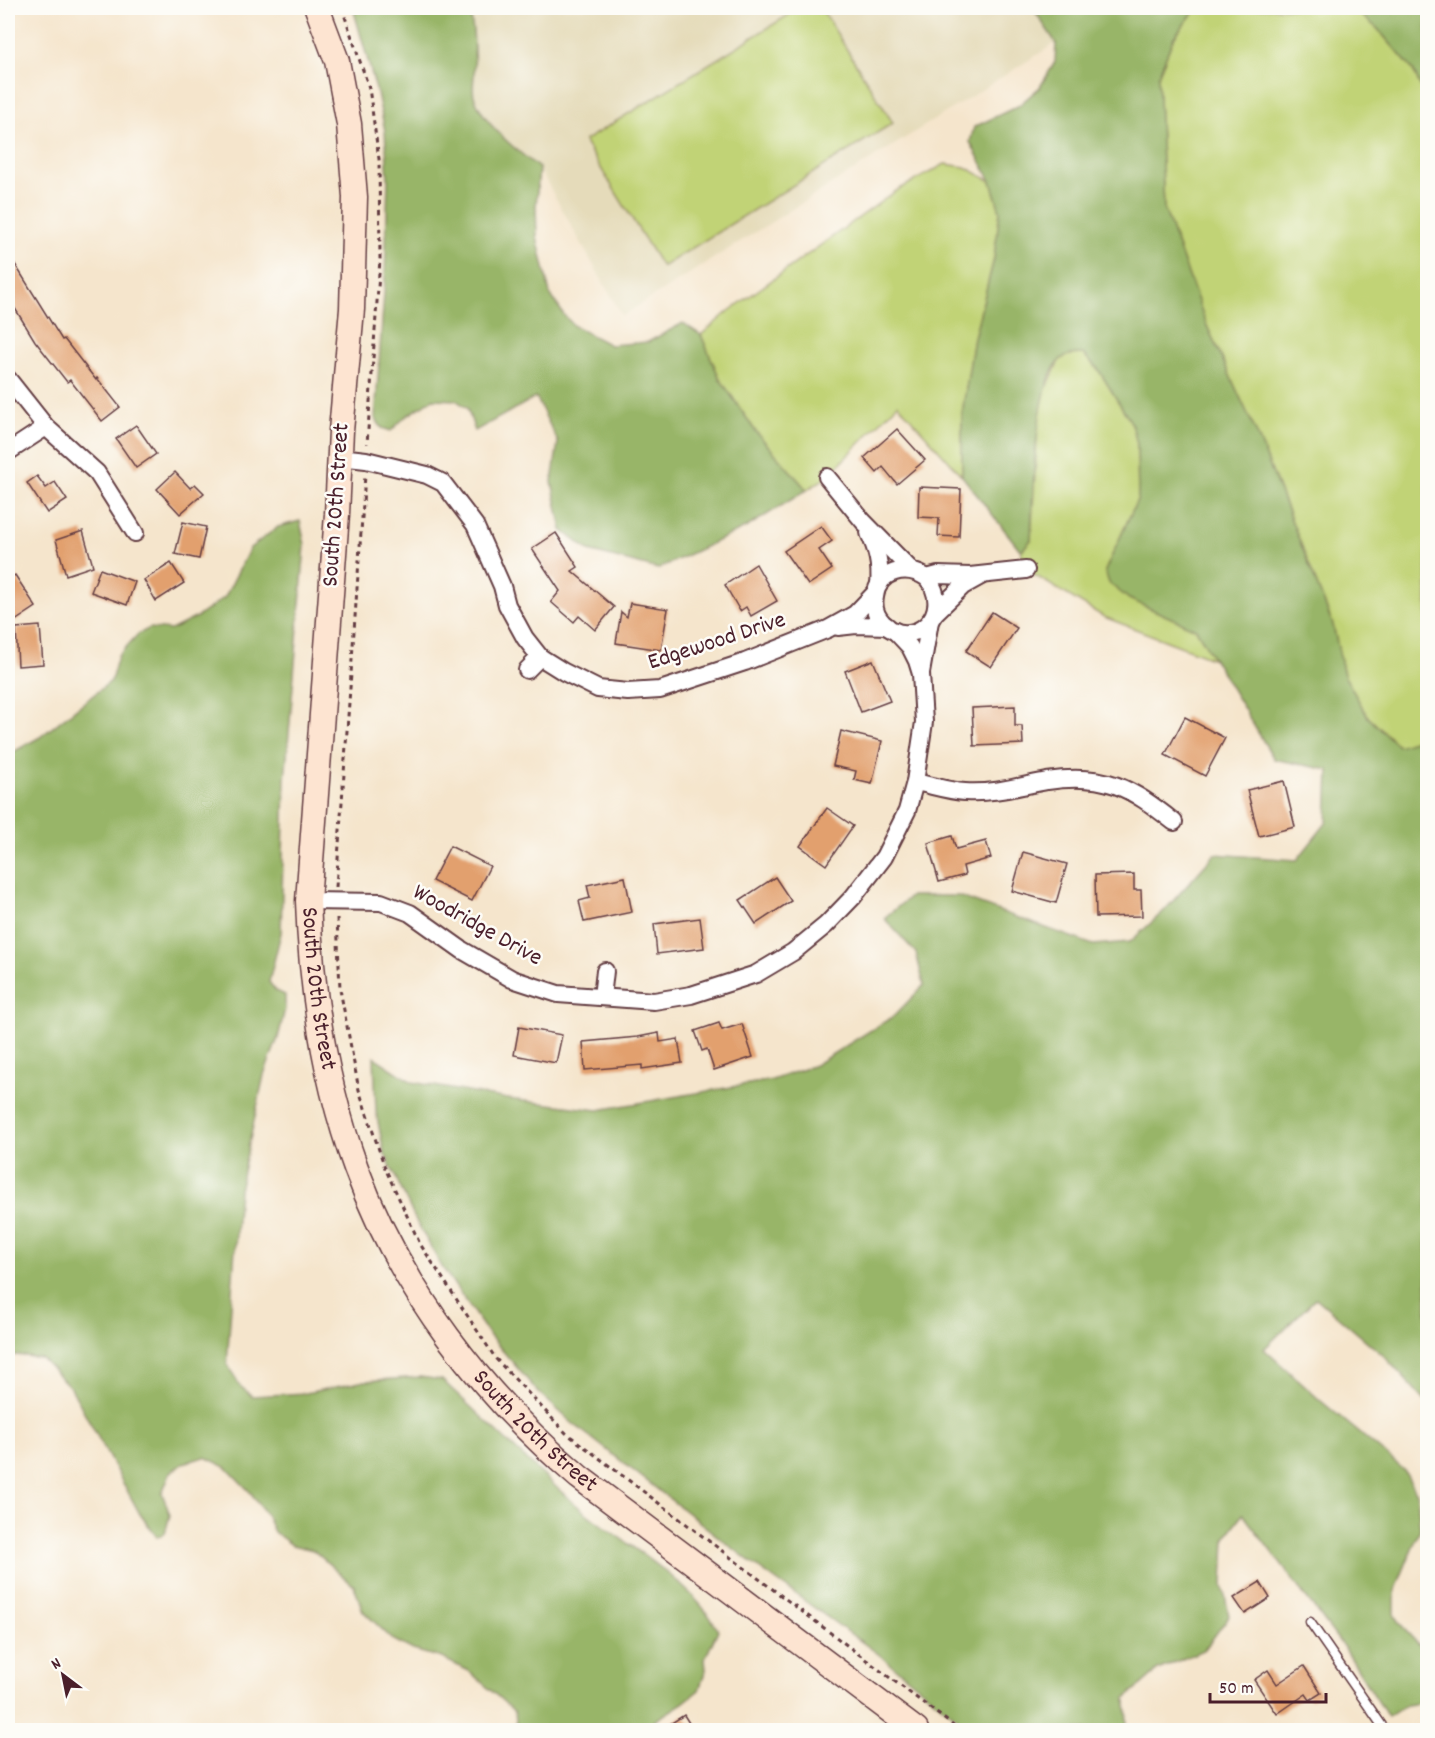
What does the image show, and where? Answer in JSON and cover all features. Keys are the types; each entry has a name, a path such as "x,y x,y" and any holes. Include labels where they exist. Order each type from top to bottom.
{"main road":[{"name":"South 20th Street","path":"316,8 337,61 349,124 355,197 352,309 308,902 310,953 316,1004 342,1124 357,1168 375,1212 403,1267 434,1318 470,1365 543,1446 579,1477 916,1731"}],"street":[{"path":"8,379 46,427 97,473 135,532"},
{"path":"8,452 46,427"},
{"name":"Edgewood Drive","path":"340,457 366,460 427,475 443,483 475,525 502,586 515,623 525,638 540,657 598,689 628,692 660,690 745,662 828,629"},
{"path":"827,477 863,521 911,570 927,578 937,594 937,604 932,617"},
{"path":"863,521 876,548 880,569 876,612 891,629"},
{"path":"828,629 855,614 885,578 892,573 911,570"},
{"path":"927,578 938,575 1026,570"},
{"path":"828,629 856,625 891,629 904,633 914,632 923,628 963,586 984,574"},
{"name":"Woodridge Drive","path":"921,674 932,617"},
{"name":"Woodridge Drive","path":"308,902 381,902 410,913 462,950 512,979 558,994 654,1001 691,995 756,974 793,952 826,925 854,897 884,857 907,811 915,782 924,722 921,674 910,647 891,629"},
{"path":"527,670 540,657"},
{"path":"915,782 964,792 1006,790 1049,781 1080,778 1119,784 1149,802 1174,822"},
{"path":"602,997 605,971"}],"lane":[{"path":"1310,1622 1385,1731"}],"shaded area":[{"path":"425,8 1033,8 1056,43 622,316 539,168 508,143 485,115"}],"green space":[{"path":"353,8 469,8 474,40 474,96 493,127 539,168 536,206 537,237 550,294 564,315 574,326 610,345 648,342 683,323 701,335 720,379 756,432 807,490 747,527 658,569 589,551 562,530 552,482 558,442 536,397 475,431 467,408 456,400 433,399 405,417 391,431 382,428 375,418 385,280 388,179 385,131 377,93"},
{"path":"800,8 821,8 893,123 662,267 584,141"},
{"path":"1033,8 1197,8 1174,37 1158,76 1164,208 1207,326 1257,434 1333,625 1344,675 1368,717 1398,746 1427,737 1427,1403 1384,1356 1316,1298 1264,1349 1321,1401 1403,1469 1417,1493 1420,1530 1395,1591 1395,1615 1405,1630 1422,1648 1427,1650 1427,1702 1406,1705 1388,1717 1345,1649 1243,1514 1225,1538 1223,1585 1229,1616 1205,1649 1158,1670 1126,1698 1127,1727 1125,1730 972,1730 877,1653 752,1563 571,1422 537,1391 490,1336 442,1267 415,1219 384,1152 376,1112 374,1057 412,1082 508,1099 598,1110 772,1080 815,1065 894,1016 924,985 916,953 884,918 911,896 958,896 1093,945 1130,942 1164,911 1215,854 1297,860 1327,822 1329,770 1274,759 1196,629 1129,599 1109,583 1105,571 1138,498 1137,444 1132,424 1098,369 1083,354 1069,355 1061,359 1052,372 1045,392 1036,445 1031,540 1021,551 962,476 962,414 974,338 994,259 1000,211 991,181 970,142 974,127 1018,106 1040,87 1055,62 1056,43"},
{"path":"1197,8 1352,8 1377,28 1413,70 1427,101 1427,737 1399,746 1368,717 1344,675 1333,625 1257,434 1207,326 1164,208 1158,76 1174,37"},
{"path":"1352,8 1427,8 1427,101 1413,70 1377,28"},
{"path":"945,164 965,167 991,181 1000,211 994,259 974,338 962,414 962,476 898,404 827,477 807,490 756,432 720,379 701,335 729,311 896,191"},
{"path":"1083,354 1098,369 1133,424 1137,444 1138,498 1105,571 1129,599 1196,629 1214,659 1104,617 1026,570 1021,551 1031,540 1038,422 1045,391 1059,361 1067,355"},
{"path":"300,521 305,545 285,780 281,933 269,982 276,991 285,995 285,1009 278,1038 264,1075 239,1190 227,1364 240,1386 252,1396 306,1393 365,1381 420,1377 442,1380 581,1509 674,1579 706,1611 718,1630 705,1659 706,1670 699,1690 642,1729 517,1730 515,1712 469,1671 442,1658 413,1650 392,1639 363,1611 354,1586 313,1550 292,1545 274,1532 251,1493 226,1467 205,1457 183,1463 170,1473 162,1493 170,1515 165,1533 157,1537 140,1514 71,1388 41,1358 16,1355 8,1357 8,755 40,737 111,681 118,656 138,634 150,628 171,630 197,617 225,597 250,548 278,527"}],"building":[{"path":"8,253 62,340 64,339 120,407 102,421 35,341 8,297"},
{"path":"136,425 156,454 136,468 116,439"},
{"path":"897,429 925,460 897,484 883,467 877,473 864,458"},
{"path":"175,472 190,488 195,484 204,493 180,514 157,489"},
{"path":"37,476 46,488 55,482 67,500 47,513 27,483"},
{"path":"919,487 961,489 959,537 938,536 939,518 918,517"},
{"path":"183,522 206,527 199,559 175,554"},
{"path":"821,526 832,541 819,550 832,569 808,585 784,551"},
{"path":"83,531 93,566 66,575 56,540"},
{"path":"556,533 578,567 572,571 614,607 595,630 579,616 574,622 551,602 560,591 532,549"},
{"path":"171,563 184,583 156,601 144,580"},
{"path":"756,564 777,601 751,616 746,607 740,611 725,585"},
{"path":"100,569 135,582 127,605 91,592"},
{"path":"15,575 36,607 15,621 8,609 8,580"},
{"path":"630,603 668,609 661,650 616,643 621,612 627,617"},
{"path":"992,612 1017,628 991,667 966,651"},
{"path":"40,626 43,664 18,666 16,628"},
{"path":"873,660 890,701 861,712 845,671"},
{"path":"1015,706 1015,726 1022,726 1023,744 974,746 972,708"},
{"path":"1185,717 1225,738 1205,776 1165,755"},
{"path":"841,731 882,741 872,784 854,780 856,771 833,766"},
{"path":"1284,781 1295,827 1259,836 1247,790"},
{"path":"827,808 853,826 826,865 800,846"},
{"path":"952,836 956,849 986,841 991,858 963,866 965,875 939,882 928,843"},
{"path":"450,846 490,866 472,901 432,881"},
{"path":"1023,852 1067,864 1056,903 1012,891"},
{"path":"1134,874 1134,890 1141,890 1142,916 1096,917 1095,875"},
{"path":"625,877 632,912 584,922 579,901 590,898 587,885"},
{"path":"775,877 791,901 756,924 740,900"},
{"path":"700,918 704,948 657,954 654,924"},
{"path":"719,1023 722,1030 742,1024 753,1057 714,1070 707,1049 702,1051 695,1031"},
{"path":"519,1027 562,1035 556,1063 514,1055"},
{"path":"659,1033 660,1042 678,1039 682,1063 642,1069 642,1065 585,1070 583,1042"},
{"path":"1260,1582 1270,1598 1245,1614 1234,1598"},
{"path":"1304,1666 1321,1693 1310,1700 1306,1694 1277,1714 1254,1680 1268,1670 1277,1684"},
{"path":"684,1715 694,1731 659,1731"}]}
